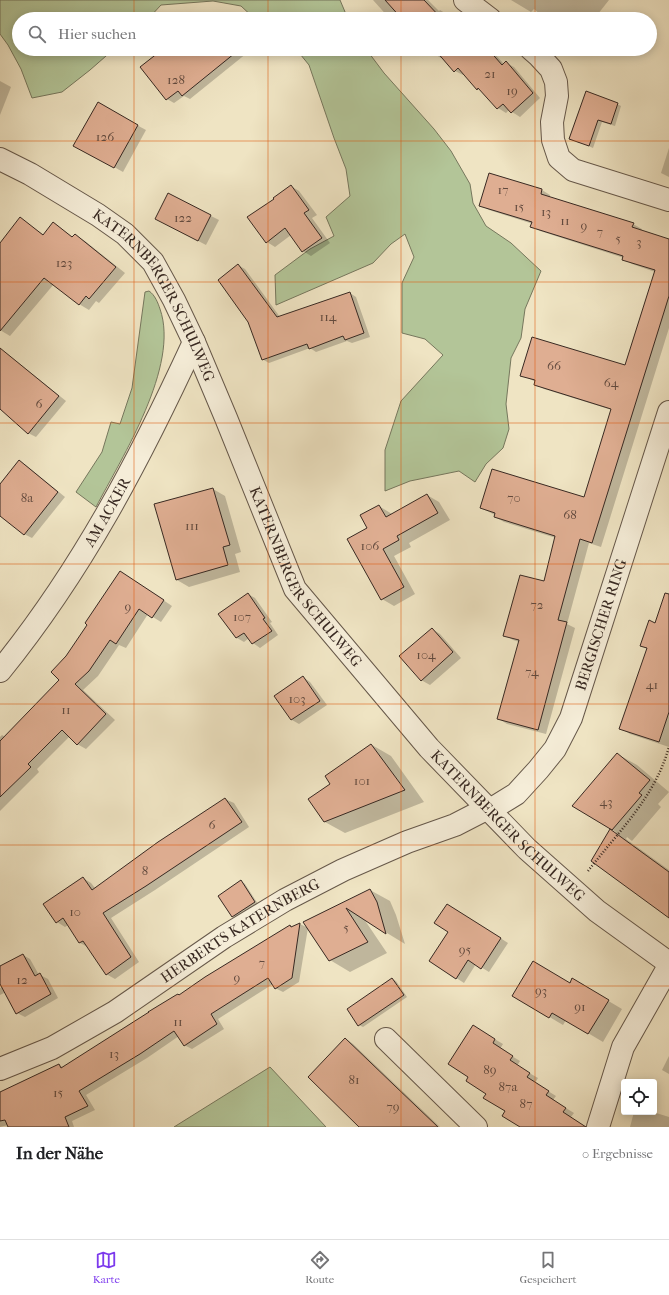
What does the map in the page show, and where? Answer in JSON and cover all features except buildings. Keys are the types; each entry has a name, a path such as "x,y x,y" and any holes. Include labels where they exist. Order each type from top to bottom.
{"street":[{"path":"465,0 481,12"},
{"path":"540,56 551,69 556,82 557,96 552,122 553,140 558,158 573,170 669,200"},
{"name":"KATERNBERGER SCHULWEG","path":"0,159 30,174 98,215 125,234 153,262 174,300 194,342 294,589 430,748 527,848 613,924 669,965"},
{"name":"AM ACKER","path":"0,671 55,598 84,554 139,456 194,342"},
{"name":"BERGISCHER RING","path":"489,809 516,794 538,770 555,749 571,718 669,412"},
{"name":"HERBERTS KATERNBERG","path":"0,1069 52,1048 114,1012 224,936 285,900 343,870 407,842 455,825 489,809"},
{"path":"598,1127 622,1047 669,965"},
{"path":"386,1039 476,1127"}],"path":[{"path":"573,890 640,808 655,783 669,747"}],"green space":[{"path":"0,0 340,0 345,12 247,12 241,6 213,1 161,5 154,12 12,12 12,52 0,34"},
{"path":"14,56 106,56 62,92 32,98 21,69"},
{"path":"302,56 371,56 451,151 470,184 473,203 486,226 511,243 541,271 525,309 521,338 511,358 506,404 509,429 503,448 486,464 475,482 459,471 410,481 385,491 385,450 401,401 443,355 425,339 402,333 402,283 414,257 405,234 391,244 373,263 276,305 275,275 310,249 334,236 326,217 350,196 346,169 309,65"},
{"path":"149,291 155,297 160,309 164,332 162,357 155,384 145,411 120,463 96,507 76,492 102,452 111,422 120,424 132,388 145,292"},
{"path":"270,1067 326,1127 174,1127"}]}
